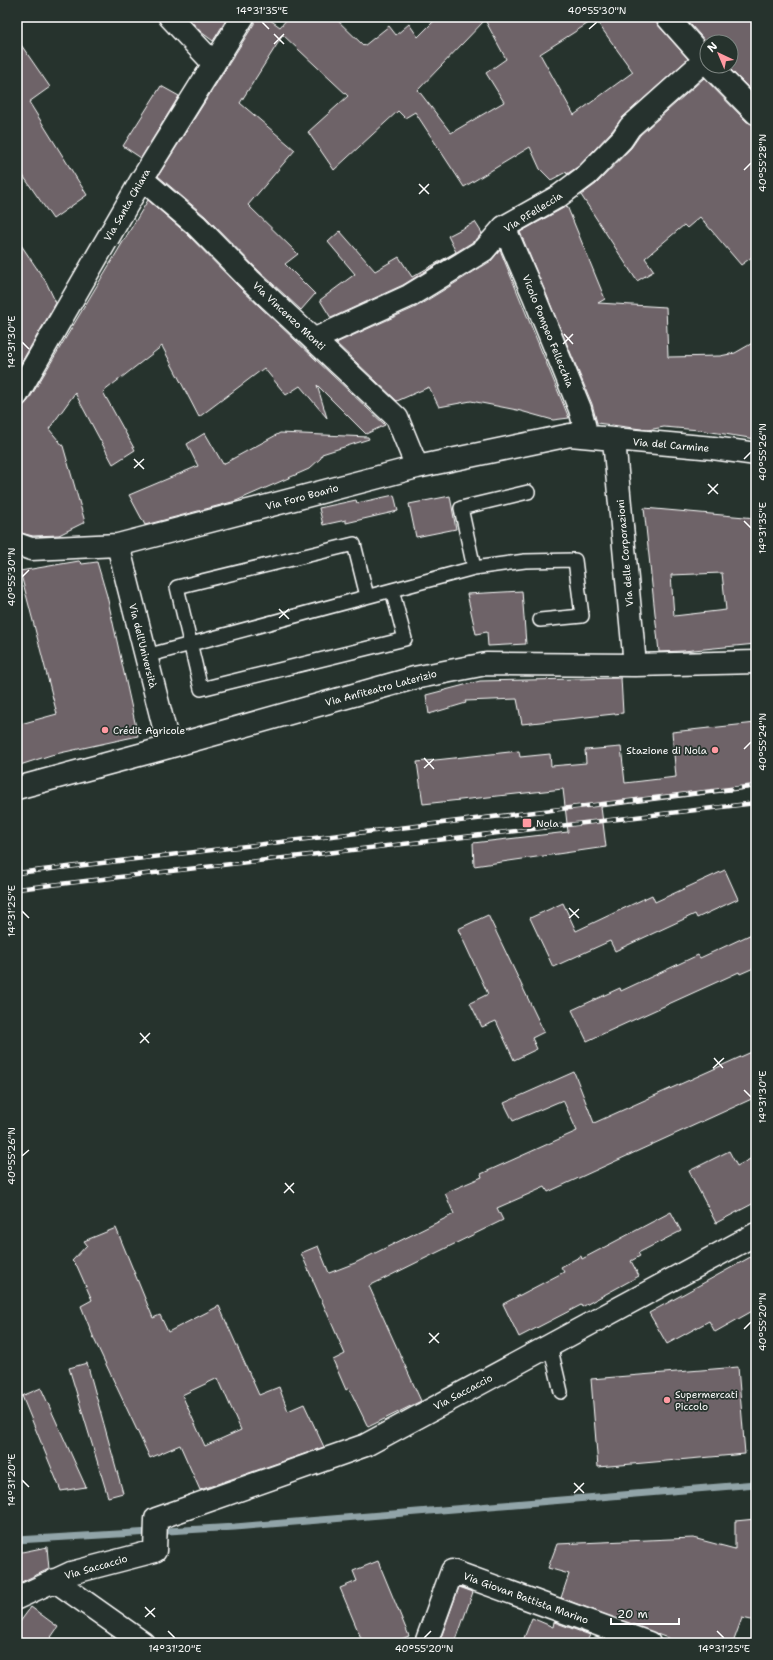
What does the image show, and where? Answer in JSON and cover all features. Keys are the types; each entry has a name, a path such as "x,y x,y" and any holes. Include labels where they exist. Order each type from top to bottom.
{"street":[{"path":"170,17 214,64"},
{"name":"Via Santa Chiara","path":"17,395 142,179 243,17"},
{"path":"667,17 699,54"},
{"name":"Via P.Felleccia","path":"315,339 410,296 484,250 504,228 559,196 587,175 622,139 630,127 699,70"},
{"path":"718,74 756,113"},
{"name":"Via Vincenzo Monti","path":"142,179 196,225 250,280 315,339 397,418 417,467"},
{"name":"Vicolo Pompeo Fellecchia","path":"504,228 534,296 580,409 587,436"},
{"name":"Via Foro Boario","path":"17,544 31,549 118,545 417,467 570,436 587,436"},
{"name":"Via del Carmine","path":"587,436 614,440 712,448 756,454"},
{"name":"Via delle Corporazioni","path":"614,440 635,665"},
{"name":"Via dell'Università","path":"118,545 169,747"},
{"name":"Via Anfiteatro Laterizio","path":"17,788 414,678 486,664 635,665 756,662"},
{"name":"Via Saccaccio","path":"17,1598 71,1573 155,1551 156,1519 366,1445 756,1234"},
{"name":"Via Giovan Battista Marino","path":"426,1643 452,1571 649,1643"},
{"path":"54,1580 142,1643"}],"lane":[{"path":"474,568 461,508 528,492"},
{"path":"367,596 354,544 178,588 201,689 405,639 392,590"},
{"path":"146,656 474,568 525,561 575,560 582,616 540,620"},
{"path":"550,1345 561,1392"}],"building":[{"path":"187,17 228,17 213,41 201,32"},
{"path":"255,17 266,17 280,27 289,17 334,17 364,46 389,26 396,35 409,24 418,37 438,17 655,17 658,25 688,59 622,118 612,131 579,166 567,174 566,172 551,180 540,169 530,147 464,187 415,112 405,118 398,111 334,170 308,132 348,96 283,35 240,103 295,150 248,205 298,254 285,264 315,294 301,310 259,271 205,216 158,176 254,24","holes":["595,19 633,72 574,115 540,54","485,20 506,59 486,73 504,102 451,133 418,90"]},
{"path":"684,17 756,17 756,95 735,74 739,74 739,34 699,34"},
{"path":"17,39 50,87 29,102 87,195 53,219 17,167"},
{"path":"704,78 747,122 756,125 756,254 741,265 700,217 687,228 684,225 645,258 654,271 637,281 581,195 596,184 631,148 640,135"},
{"path":"161,86 179,96 141,158 123,146"},
{"path":"148,200 187,234 241,289 385,425 366,434 317,385 327,418 300,386 286,395 264,368 199,417 162,346 103,392 135,450 113,464 75,393 49,429 63,446 85,522 59,535 33,536 17,532 17,407 23,406 28,401"},
{"path":"567,206 605,299 598,303 666,307 668,357 720,356 735,353 756,341 756,439 699,430 664,427 648,430 597,423 592,404 520,232"},
{"path":"475,222 482,233 476,240 403,285 331,318 320,300 355,274 328,242 340,231 375,271 399,257 412,277 456,252 448,236"},
{"path":"17,239 46,282 56,303 17,370"},
{"path":"500,250 569,418 553,420 517,410 471,401 439,407 429,387 397,401 336,343 416,307 491,261"},
{"path":"205,433 223,464 280,433 368,437 369,439 322,454 321,458 309,469 236,501 145,525 129,495 198,466 187,444"},
{"path":"394,495 398,511 346,523 346,520 323,525 319,508 356,500 357,503"},
{"path":"450,496 456,529 416,537 409,504"},
{"path":"644,508 756,518 756,644 659,652","holes":["722,573 726,610 674,616 671,575"]},
{"path":"79,561 82,564 97,562 107,596 138,736 51,755 17,766 17,725 57,714 20,571"},
{"path":"522,591 526,644 488,646 487,632 476,634 467,594"},
{"path":"621,678 623,713 522,724 517,699 465,701 466,703 429,714 426,695 480,681"},
{"path":"756,723 756,788 601,807 606,847 474,866 473,843 568,832 563,789 423,804 417,762 519,751 520,757 550,754 551,766 586,763 585,750 621,747 625,783 676,777 672,732"},
{"path":"725,870 738,899 697,918 695,914 615,951 610,941 553,967 530,918 563,903 576,931 652,895 655,902"},
{"path":"488,915 544,1032 532,1038 537,1049 514,1060 496,1021 482,1027 470,1003 488,994 458,929"},
{"path":"756,932 756,967 740,974 739,972 587,1041 572,1010 620,988 621,991 698,955 700,958"},
{"path":"756,1050 756,1097 548,1192 545,1187 497,1208 503,1220 369,1286 421,1401 368,1427 349,1388 346,1390 333,1360 345,1354 301,1253 318,1246 329,1273 355,1263 454,1214 445,1193 482,1177 481,1174 577,1131 563,1100 513,1121 504,1103 574,1072 594,1123"},
{"path":"729,1151 737,1166 756,1156 756,1202 716,1223 689,1171"},
{"path":"671,1212 681,1231 638,1253 640,1256 631,1261 639,1276 582,1307 581,1305 519,1337 503,1304 564,1272 561,1267 581,1256 582,1259"},
{"path":"116,1228 153,1318 160,1315 168,1332 219,1306 259,1395 279,1387 288,1411 304,1404 324,1447 200,1490 180,1445 150,1458 95,1341 81,1306 92,1300 77,1266 72,1261 87,1245 84,1241","holes":["218,1378 241,1430 205,1446 182,1395"]},
{"path":"756,1254 756,1309 715,1332 709,1321 667,1344 649,1313"},
{"path":"87,1363 123,1493 108,1497 69,1368"},
{"name":"Supermercati Piccolo","path":"738,1367 745,1454 598,1467 591,1379"},
{"path":"41,1388 86,1487 61,1491 22,1396"},
{"path":"756,1519 756,1621 742,1618 733,1643 681,1643 561,1598 569,1574 548,1568 557,1544 693,1538 735,1549 735,1521"},
{"path":"47,1547 49,1569 17,1584 17,1553"},
{"path":"378,1561 409,1636 392,1643 363,1643 340,1588 357,1581 353,1571"},
{"path":"459,1587 473,1592 455,1643 439,1643"},
{"path":"31,1607 58,1627 47,1643 17,1643 17,1626"},
{"path":"532,1618 553,1627 554,1622 590,1635 587,1641 591,1643 522,1643"}],"waterway":[{"path":"17,1540 235,1527 756,1484"}],"railway":[{"path":"17,873 756,786"},
{"path":"17,889 756,803"}],"place":[{"name":"Crédit Agricole","path":"105,730"},
{"name":"Stazione di Nola","path":"715,750"},
{"name":"Nola","path":"527,823"},
{"name":"Supermercati Piccolo","path":"667,1400"}]}
